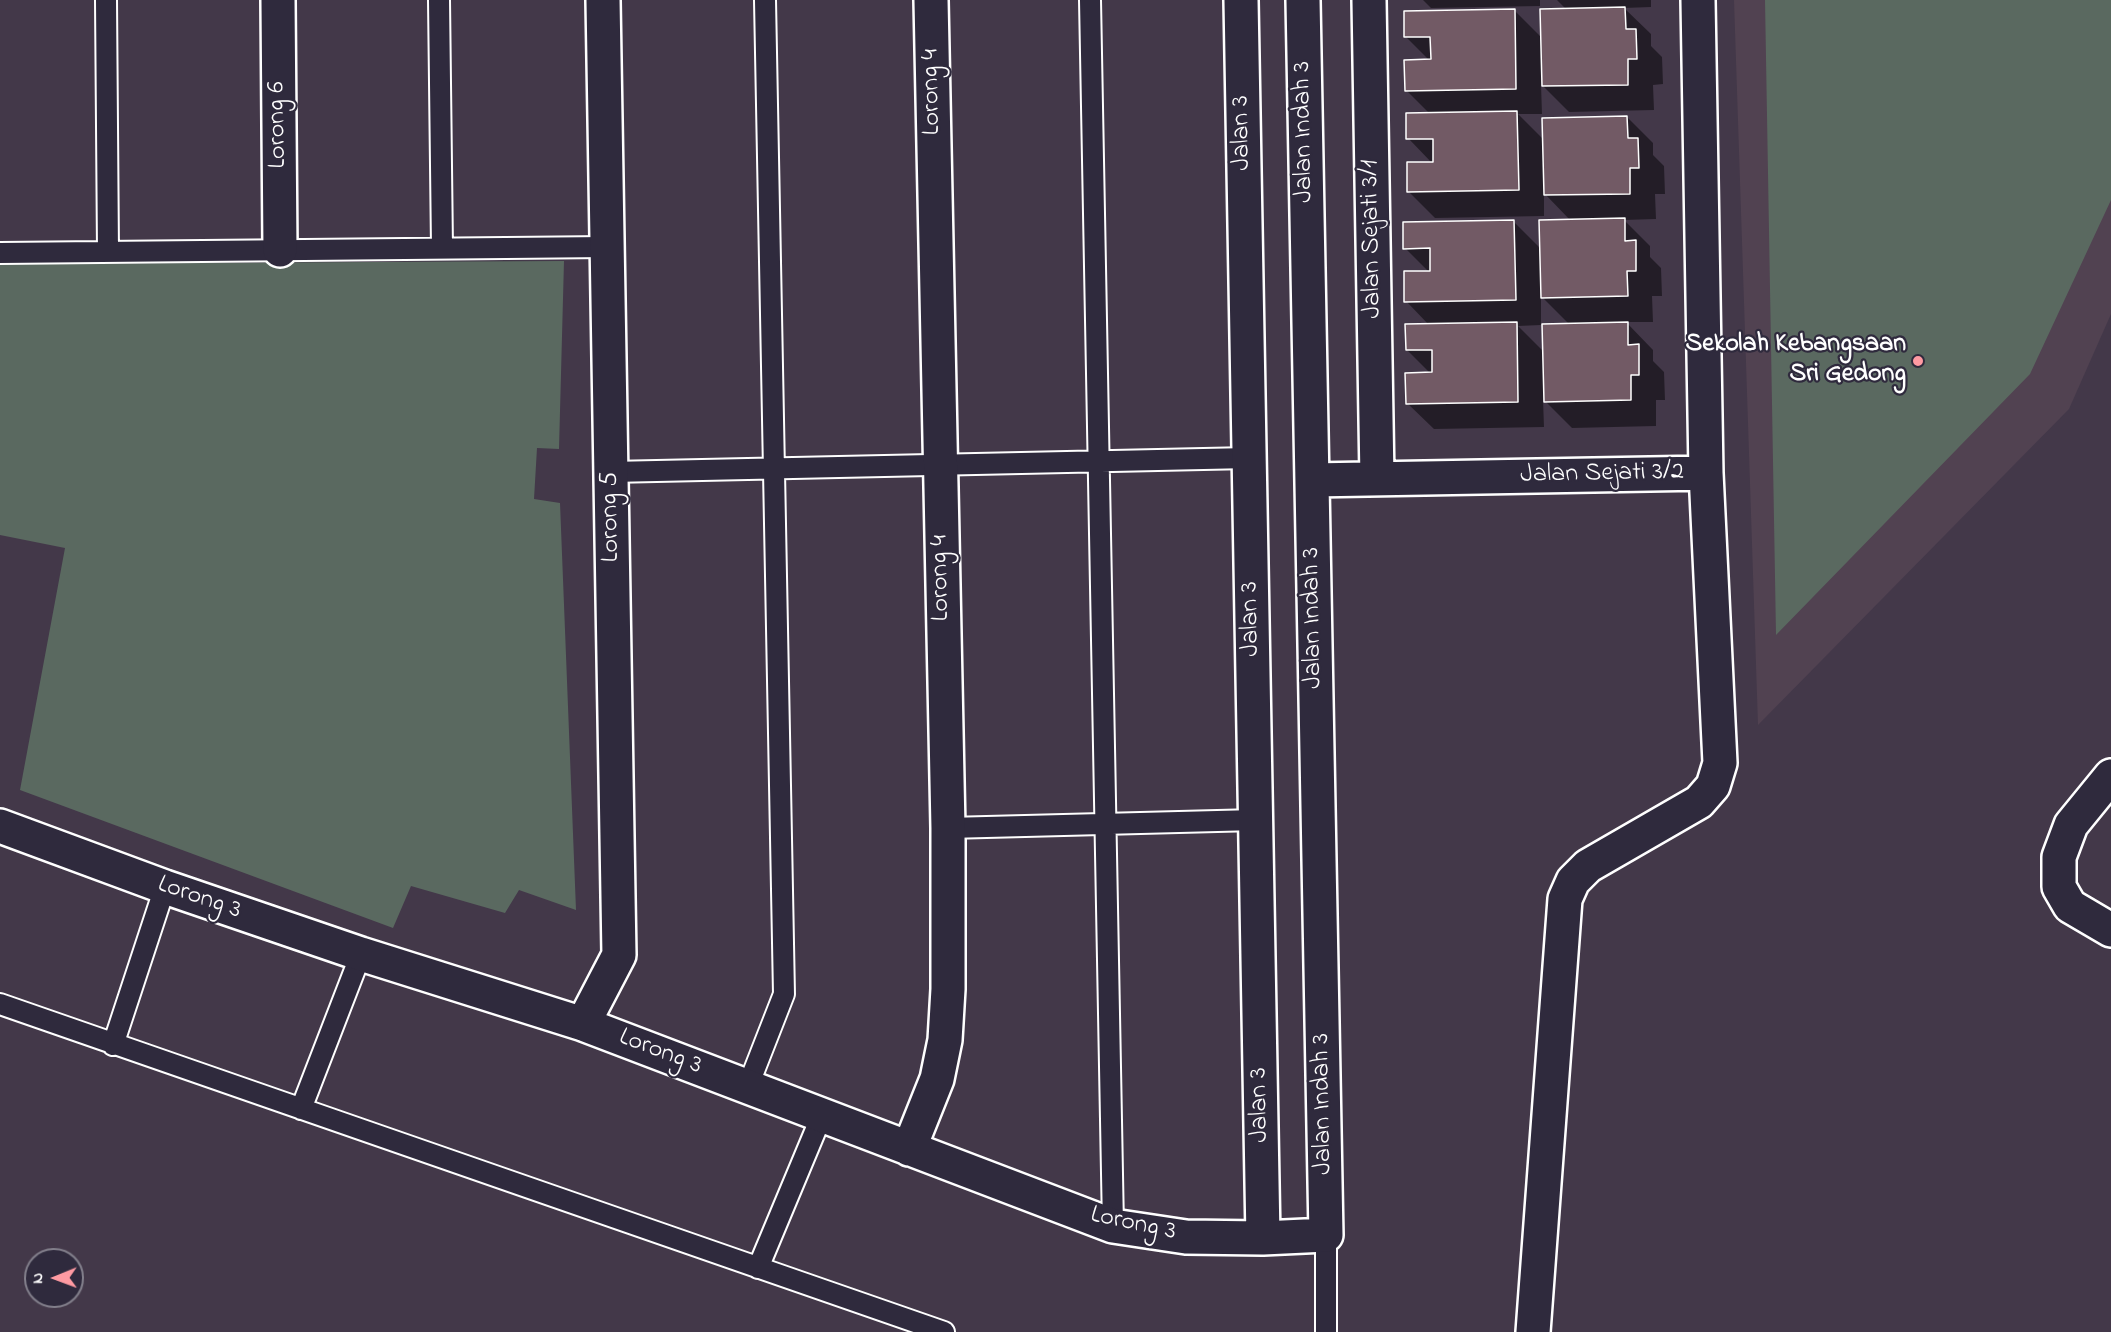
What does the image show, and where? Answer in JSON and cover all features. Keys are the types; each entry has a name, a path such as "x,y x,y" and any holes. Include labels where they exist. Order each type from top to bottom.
{"street":[{"name":"Lorong 6","path":"278,0 280,250"},
{"name":"Lorong 5","path":"583,1024 619,955 603,0"},
{"name":"Lorong 4","path":"909,1149 937,1079 945,1040 948,988 948,828 931,0"},
{"name":"Jalan 3","path":"1241,0 1263,1238"},
{"name":"Jalan Indah 3","path":"1303,0 1326,1235"},
{"name":"Jalan Sejati 3/1","path":"1369,0 1377,479"},
{"name":"Jalan Sejati 3/2","path":"1312,480 1706,474 1698,0"},
{"path":"1533,1332 1565,899 1573,881 1588,866 1699,802 1713,786 1720,763 1706,474"},
{"path":"2111,776 2071,825 2059,857 2060,887 2070,906 2111,930"},
{"name":"Lorong 3","path":"0,826 165,887 361,954 583,1024 1113,1226 1186,1237 1263,1238 1326,1235"}],"lane":[{"path":"106,0 108,252"},
{"path":"439,0 442,248"},
{"path":"747,1086 784,994 765,0"},
{"path":"1090,0 1113,1226"},
{"path":"0,253 607,246"},
{"path":"611,472 1249,458"},
{"path":"948,828 1256,820"},
{"path":"113,1045 165,887"},
{"path":"301,1109 361,954"},
{"path":"0,1004 944,1332"},
{"path":"758,1268 822,1115"},
{"path":"1326,1235 1326,1332"}],"shaded area":[{"name":"Sekolah Kebangsaan Sri Gedong","path":"1734,0 2111,0 2111,314 2069,409 1758,725"}],"green space":[{"name":"Sekolah Kebangsaan Sri Gedong","path":"1765,0 2111,0 2111,200 2030,374 1776,635"},
{"path":"564,261 559,449 537,448 534,499 560,503 576,910 519,890 505,913 411,886 393,928 20,790 65,548 0,535 0,264"}],"building":[{"path":"1625,7 1626,29 1636,29 1637,59 1628,59 1628,85 1542,86 1540,9"},
{"path":"1515,9 1516,89 1405,91 1404,60 1431,59 1430,37 1404,37 1404,11"},
{"path":"1517,111 1519,190 1407,192 1407,162 1433,162 1433,139 1406,139 1406,113"},
{"path":"1627,116 1628,138 1638,138 1639,168 1630,168 1630,194 1544,195 1542,118"},
{"path":"1625,218 1625,241 1636,240 1636,271 1627,271 1628,296 1541,298 1539,220"},
{"path":"1514,220 1516,300 1404,302 1404,271 1430,271 1430,248 1403,249 1403,222"},
{"path":"1517,322 1518,402 1406,404 1405,373 1432,372 1432,350 1406,350 1405,324"},
{"path":"1628,322 1628,345 1639,344 1639,375 1631,375 1631,400 1544,402 1542,324"}],"place":[{"name":"Sekolah Kebangsaan Sri Gedong","path":"1918,361"}]}
